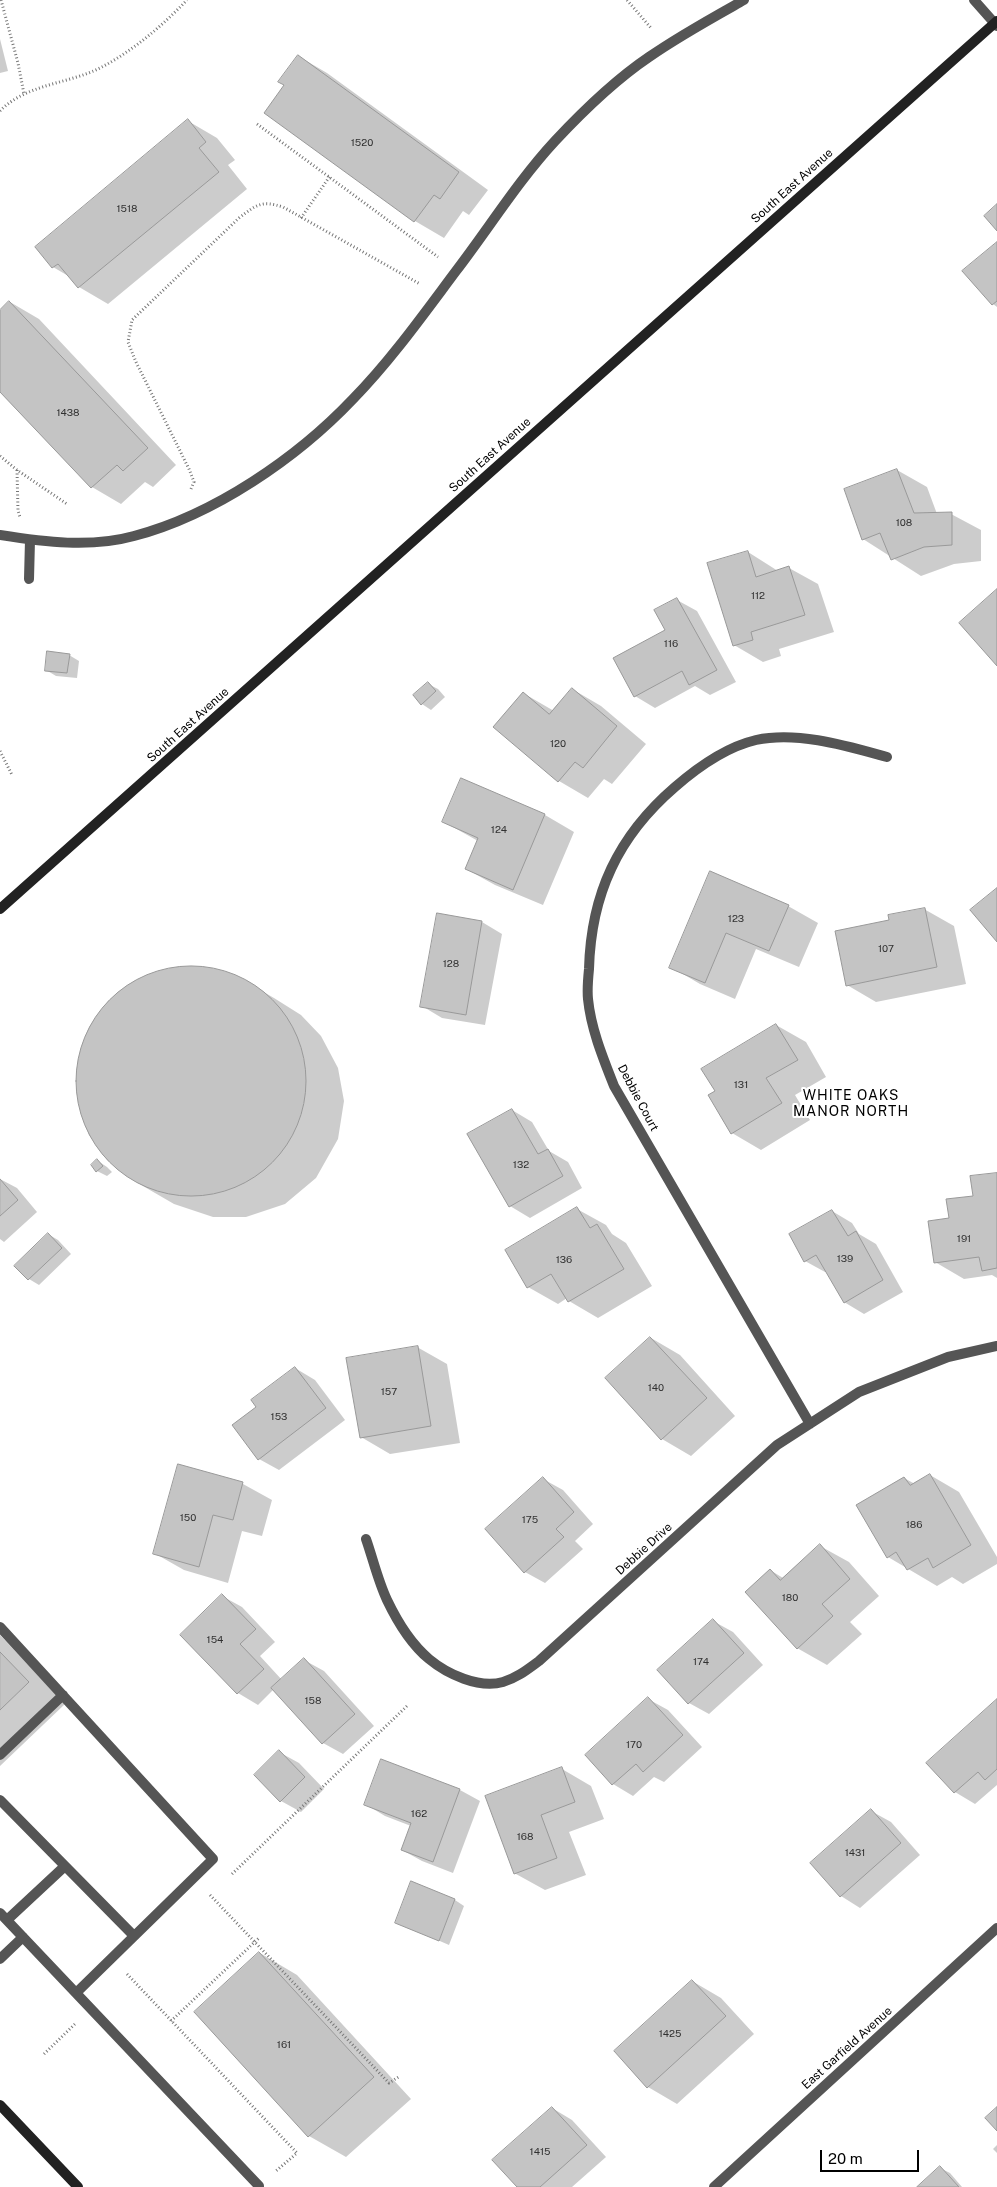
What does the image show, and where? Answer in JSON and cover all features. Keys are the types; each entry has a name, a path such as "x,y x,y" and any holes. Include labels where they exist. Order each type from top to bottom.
{"main road":[{"name":"South East Avenue","path":"0,908 996,23"},
{"path":"0,2105 78,2187"}],"street":[{"path":"0,535 54,542 94,542 134,537 193,514 249,483 300,446 352,401 410,332 522,179 554,142 621,79 665,47 744,0"},
{"path":"974,0 996,23"},
{"path":"29,580 30,540"},
{"name":"Debbie Court","path":"810,1424 614,1086 597,1042 588,999 589,949 593,922 606,876 628,837 656,803 695,770 731,749 756,740 781,738 832,742 887,757"},
{"name":"Debbie Drive","path":"366,1539 387,1599 407,1635 429,1659 462,1678 483,1683 503,1682 523,1673 539,1661 777,1445 859,1392 948,1357 997,1346"},
{"path":"0,1626 213,1859 76,1993"},
{"path":"0,1755 63,1695"},
{"path":"0,1800 134,1936"},
{"path":"65,1866 3,1917 258,2186"},
{"name":"East Garfield Avenue","path":"714,2187 997,1928"},
{"path":"0,1959 23,1937"}],"path":[{"path":"1,0 18,62 24,94"},
{"path":"0,111 7,104 24,94 100,68 136,45 188,0"},
{"path":"627,0 665,47"},
{"path":"257,124 330,176 456,271"},
{"path":"301,218 330,176"},
{"path":"186,495 192,489 194,482 128,342 132,320 239,218 258,204 277,206 412,279 437,296"},
{"path":"0,456 66,504"},
{"path":"17,470 18,511 21,518"},
{"path":"0,751 12,775"},
{"path":"210,1895 389,2083 400,2076"},
{"path":"171,2021 260,1937"},
{"path":"127,1974 297,2154 258,2186"}],"building":[{"path":"298,55 459,172 440,199 434,195 414,222 264,113 284,85 278,82"},
{"path":"188,119 206,142 199,148 219,172 78,288 58,264 52,268 35,247"},
{"path":"997,204 997,231 984,216"},
{"path":"997,242 997,301 992,305 962,271"},
{"path":"9,301 148,448 123,471 117,465 91,488 0,392 0,310"},
{"path":"897,469 914,513 952,512 952,545 924,547 891,560 880,533 862,540 844,489"},
{"path":"748,551 756,577 789,566 805,615 751,632 753,640 733,646 707,563"},
{"path":"997,589 997,666 959,623"},
{"path":"677,598 717,670 689,685 682,671 634,697 613,658 665,630 654,610"},
{"path":"47,651 70,654 67,673 45,671"},
{"path":"428,682 436,691 421,705 413,695"},
{"path":"572,688 617,726 583,768 575,762 558,782 493,727 523,692 549,714"},
{"path":"461,778 545,814 513,890 465,869 478,838 442,822"},
{"path":"710,871 789,905 769,951 726,933 705,983 669,968"},
{"path":"997,888 997,942 970,910"},
{"path":"925,908 937,967 846,986 835,931 889,920 888,915"},
{"path":"437,913 482,921 466,1015 420,1007"},
{"path":"191,966 213,968 235,975 255,985 280,1008 287,1017 301,1048 306,1081 304,1103 297,1125 287,1145 264,1170 255,1177 224,1191 191,1196 169,1194 147,1187 127,1177 102,1154 95,1145 81,1114 76,1081 78,1059 85,1037 95,1017 118,992 127,985 158,971"},
{"path":"776,1024 798,1060 766,1078 782,1103 731,1134 708,1095 715,1091 701,1069"},
{"path":"512,1109 538,1154 548,1149 563,1176 509,1207 467,1134"},
{"path":"97,1159 103,1166 96,1172 91,1165"},
{"path":"997,1173 997,1268 982,1271 979,1257 934,1263 928,1221 949,1218 946,1199 973,1196 970,1176"},
{"path":"0,1179 18,1200 0,1216"},
{"path":"577,1207 590,1228 597,1224 624,1269 568,1302 551,1274 527,1288 505,1250"},
{"path":"832,1210 848,1236 856,1231 883,1280 844,1303 816,1255 804,1262 789,1234"},
{"path":"48,1233 62,1248 28,1280 14,1266"},
{"path":"650,1337 707,1398 661,1440 605,1378"},
{"path":"418,1346 431,1426 360,1438 346,1358"},
{"path":"295,1367 326,1408 258,1460 232,1425 256,1407 251,1400"},
{"path":"178,1464 243,1482 233,1520 213,1515 199,1567 153,1554"},
{"path":"930,1474 971,1545 933,1568 928,1558 907,1570 896,1552 887,1558 856,1505 904,1477 910,1485"},
{"path":"543,1477 574,1512 556,1529 564,1537 524,1573 485,1529"},
{"path":"820,1544 850,1579 822,1604 833,1616 797,1649 745,1592 770,1569 780,1580"},
{"path":"222,1594 256,1629 240,1644 264,1669 237,1694 180,1635"},
{"path":"713,1619 744,1653 688,1704 657,1670"},
{"path":"0,1652 29,1682 0,1710"},
{"path":"304,1658 355,1714 322,1744 271,1688"},
{"path":"648,1697 683,1735 643,1772 636,1764 612,1785 585,1755"},
{"path":"997,1699 997,1769 985,1780 978,1772 954,1793 926,1763"},
{"path":"279,1750 305,1777 280,1802 254,1775"},
{"path":"381,1759 460,1789 433,1862 401,1850 411,1823 364,1805"},
{"path":"562,1767 575,1802 541,1815 557,1858 514,1874 485,1796"},
{"path":"871,1809 901,1843 840,1897 810,1863"},
{"path":"411,1881 455,1899 439,1941 395,1923"},
{"path":"259,1952 374,2077 308,2137 194,2012"},
{"path":"692,1980 726,2016 647,2088 614,2051"},
{"path":"552,2107 587,2145 540,2187 517,2187 492,2160"},
{"path":"997,2107 997,2131 985,2118"},
{"path":"940,2166 959,2187 917,2187"}],"district":[{"name":"WHITE OAKS MANOR NORTH","path":"851,1104"}]}
